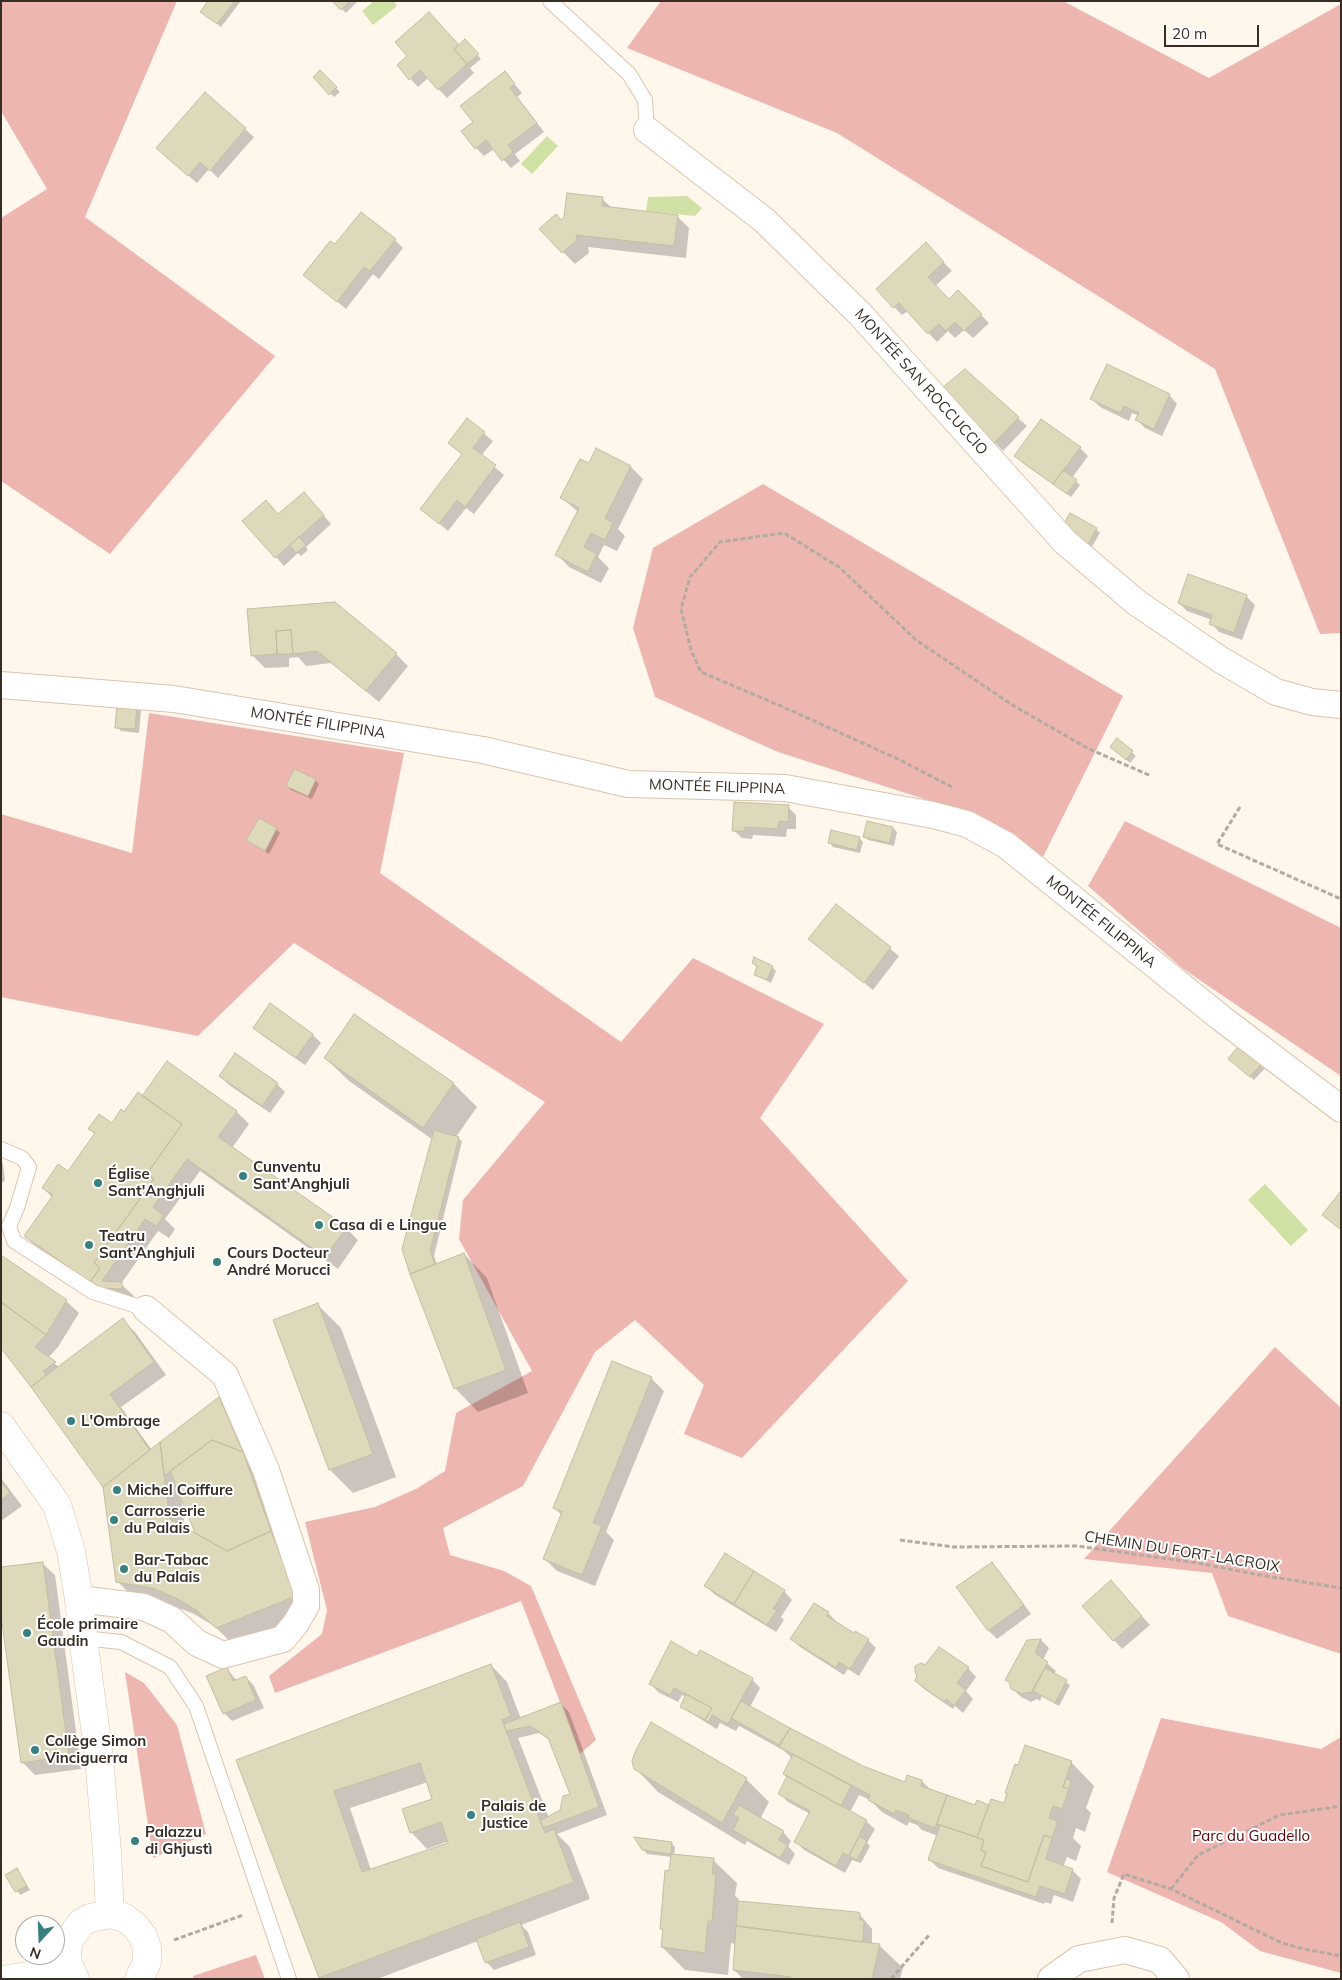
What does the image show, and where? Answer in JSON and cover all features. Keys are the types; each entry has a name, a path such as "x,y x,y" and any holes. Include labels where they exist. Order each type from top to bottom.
{"main road":[{"path":"1,1426 57,1505 71,1551 99,1757 110,1914"},
{"path":"75,1979 68,1964 67,1952 70,1940 81,1923 95,1916 110,1914 123,1917 134,1925 143,1936 147,1948 145,1977"},
{"path":"8,1979 28,1976 55,1966 67,1952"}],"street":[{"name":"MONTÉE SAN ROCCUCCIO","path":"647,130 764,220 860,314 1065,542 1130,597 1221,660 1276,692 1312,702 1341,705"},
{"name":"MONTÉE FILIPPINA","path":"1,685 174,700 483,750 628,784 785,788 933,815 967,824 1006,845 1220,1018 1341,1109"},
{"path":"79,1600 144,1607 172,1620 197,1643 223,1655 283,1639 306,1606 306,1590 266,1470 225,1375 146,1309"},
{"path":"1051,1979 1079,1959 1125,1950 1160,1960 1176,1979"}],"lane":[{"name":"MONTÉE SAN ROCCUCCIO","path":"550,1 629,74 645,100 647,130"},
{"path":"1,1149 22,1158 29,1167 17,1208 9,1226 14,1242 94,1292 146,1309"},
{"path":"82,1638 121,1642 170,1667 196,1706 289,1979"}],"path":[{"path":"956,790 898,759 701,672 691,650 681,609 690,577 720,542 784,533 839,567 916,640 1006,701 1089,750 1151,776"},
{"path":"1240,806 1217,844 1341,899"},
{"name":"CHEMIN DU FORT-LACROIX","path":"900,1540 954,1547 1077,1546 1198,1563 1341,1588"},
{"path":"1171,1889 1198,1855 1280,1815 1341,1806"},
{"path":"1112,1928 1114,1898 1124,1874 1171,1889 1282,1943 1304,1950 1341,1956"},
{"path":"147,1948 181,1938 266,1907"},
{"path":"892,1979 930,1934"}],"green space":[{"path":"1,1 177,1 85,217 275,356 110,554 1,481 1,218 47,189 1,111"},
{"path":"661,1 1063,1 1209,78 1341,4 1341,633 1320,634 1215,369 837,133 627,48"},
{"path":"763,484 1123,696 1043,857 946,806 778,752 655,697 633,628 653,548"},
{"path":"149,713 404,753 380,873 621,1042 693,958 824,1024 760,1118 908,1281 742,1458 684,1434 704,1385 635,1320 595,1352 523,1486 443,1528 450,1555 504,1571 531,1586 596,1740 580,1754 521,1601 275,1693 269,1676 322,1634 327,1610 305,1522 375,1507 416,1489 445,1471 456,1413 532,1371 459,1239 463,1200 545,1102 294,943 198,1036 1,997 1,814 132,853"},
{"path":"1125,821 1341,928 1341,1076 1182,968 1088,886"},
{"path":"1275,1347 1341,1408 1341,1654 1228,1616 1212,1573 1084,1559"},
{"path":"125,1672 144,1683 177,1725 206,1834 153,1858"},
{"name":"Parc du Guadello","path":"1161,1718 1321,1749 1341,1737 1341,1973 1260,1951 1221,1922 1107,1872"},
{"path":"256,1955 265,1979 194,1979 193,1976"}],"shaded area":[{"path":"374,1 394,1 397,6 373,25 362,11"},
{"path":"547,136 558,146 532,174 521,164"},
{"path":"687,196 702,208 695,216 646,211 648,197"},
{"path":"1265,1184 1308,1230 1291,1246 1248,1200"}],"building":[{"path":"208,1 235,1 217,24 200,12"},
{"path":"332,1 350,1 341,10"},
{"path":"429,12 459,45 454,49 467,64 438,90 420,70 409,80 397,65 407,56 395,42"},
{"path":"465,39 479,54 467,64 454,49"},
{"path":"320,70 337,87 329,95 313,77"},
{"path":"505,71 515,84 510,88 537,123 508,145 513,152 502,161 486,140 475,149 461,131 473,122 460,106"},
{"path":"205,92 246,128 210,171 200,162 188,176 156,148"},
{"path":"567,193 603,197 602,206 678,215 674,246 576,235 577,240 562,253 539,229 556,214 561,220 564,217"},
{"path":"361,212 396,239 370,271 364,267 337,302 303,275 330,241 335,244"},
{"path":"926,242 944,262 928,277 949,299 958,290 982,314 964,331 955,322 946,331 939,324 928,334 899,303 893,308 876,289"},
{"path":"1107,364 1170,394 1154,429 1135,420 1139,413 1124,406 1120,413 1090,399"},
{"path":"965,369 1019,417 994,443 942,388"},
{"path":"467,418 485,432 473,448 496,465 465,507 457,500 439,524 420,509 462,454 448,443"},
{"path":"1041,419 1081,447 1053,484 1014,456"},
{"path":"596,448 631,466 605,518 613,523 605,540 591,533 584,547 597,554 588,572 555,555 579,508 560,498 580,459 589,463"},
{"path":"1063,470 1077,480 1067,494 1053,484"},
{"path":"304,492 324,515 275,558 242,521 266,500 278,514"},
{"path":"1070,513 1097,528 1084,551 1061,529"},
{"path":"299,537 306,545 296,553 290,545"},
{"path":"1188,574 1247,595 1234,633 1209,624 1212,615 1178,603"},
{"path":"335,602 397,653 366,691 317,651 293,654 291,630 276,631 277,654 251,656 247,609"},
{"path":"291,630 293,654 277,654 276,631"},
{"path":"117,704 137,706 135,729 115,728"},
{"path":"1117,738 1133,751 1126,760 1110,747"},
{"path":"294,769 316,779 308,796 286,786"},
{"path":"734,802 789,805 788,822 779,821 778,829 745,827 745,831 732,831"},
{"path":"259,818 277,828 265,851 246,840"},
{"path":"867,821 893,827 890,843 863,837"},
{"path":"831,830 860,837 857,850 828,843"},
{"path":"836,904 891,947 864,983 808,939"},
{"path":"754,957 773,966 767,980 754,975 757,966 752,963"},
{"path":"270,1003 313,1034 296,1058 253,1028"},
{"path":"354,1014 454,1083 423,1128 324,1058"},
{"path":"1240,1044 1262,1063 1250,1077 1228,1059"},
{"path":"235,1053 278,1083 262,1106 219,1076"},
{"name":"Cunventu Sant'Anghjuli","path":"167,1061 237,1111 218,1137 347,1227 325,1257 187,1159 153,1207 163,1215 160,1221 156,1226 145,1219 102,1281 122,1282 122,1289 97,1288 90,1282 100,1268 94,1263 154,1179 147,1174 182,1124 142,1096"},
{"name":"Église Sant'Anghjuli","path":"138,1092 182,1124 147,1174 154,1179 94,1263 100,1268 90,1282 24,1236 53,1195 42,1188 58,1164 68,1171 95,1133 88,1129 99,1114 112,1123 121,1109 124,1112"},
{"path":"434,1130 459,1137 430,1251 435,1264 410,1274 402,1249"},
{"path":"1341,1191 1341,1228 1340,1229 1322,1215"},
{"path":"464,1253 506,1370 454,1389 410,1274"},
{"path":"1,1255 67,1300 46,1335 1,1302"},
{"path":"1,1302 46,1335 35,1347 56,1362 43,1371 46,1375 31,1387 1,1348"},
{"path":"318,1303 373,1454 329,1470 273,1320"},
{"path":"123,1318 154,1362 110,1394 150,1450 103,1487 31,1387"},
{"path":"612,1361 652,1377 593,1523 602,1526 582,1575 543,1559 562,1512 553,1508"},
{"path":"219,1397 243,1452 212,1440 164,1476 160,1442"},
{"path":"212,1440 243,1452 271,1531 227,1551 195,1533 170,1471"},
{"path":"160,1442 170,1519 227,1551 271,1531 296,1596 216,1628 196,1610 176,1598 152,1588 116,1582 103,1487"},
{"path":"1,1481 10,1493 1,1500"},
{"path":"725,1553 754,1571 734,1604 704,1586"},
{"name":"École primaire Gaudin","path":"43,1562 69,1756 21,1763 1,1615 1,1567"},
{"path":"992,1562 1024,1605 988,1631 956,1587"},
{"path":"754,1571 785,1590 773,1609 777,1610 767,1625 734,1604"},
{"path":"1111,1580 1142,1616 1113,1641 1082,1606"},
{"path":"814,1603 829,1612 827,1616 854,1633 855,1631 869,1639 850,1669 839,1662 836,1668 790,1639"},
{"path":"1041,1639 1035,1653 1048,1662 1031,1693 1022,1694 1011,1689 1009,1682 1005,1680 1027,1640"},
{"path":"671,1641 697,1656 700,1650 753,1678 728,1724 712,1715 709,1722 705,1720 712,1708 674,1688 670,1695 649,1684"},
{"path":"939,1647 969,1667 957,1683 966,1690 954,1706 946,1699 944,1702 915,1681 917,1675 915,1673 915,1666 921,1663 925,1665"},
{"name":"Palais de Justice","path":"491,1664 511,1716 502,1720 545,1833 554,1829 574,1882 319,1978 236,1760","holes":["420,1763 432,1799 402,1809 410,1833 441,1822 448,1843 362,1872 334,1791"]},
{"path":"227,1667 233,1681 246,1676 256,1700 223,1714 206,1676"},
{"path":"1045,1668 1067,1680 1055,1703 1033,1691"},
{"path":"686,1694 712,1708 705,1720 680,1707"},
{"path":"741,1701 790,1728 779,1745 731,1718"},
{"path":"561,1702 599,1807 543,1828 540,1821 560,1810 563,1796 570,1794 548,1738 530,1726 506,1731 504,1724"},
{"path":"651,1722 747,1778 722,1823 634,1769 632,1761 635,1752"},
{"path":"790,1728 863,1766 905,1782 907,1775 922,1780 921,1786 947,1795 935,1828 908,1818 909,1815 896,1810 894,1814 868,1800 870,1795 779,1747"},
{"path":"1025,1745 1072,1761 1063,1787 1069,1789 1062,1809 1053,1806 1049,1818 1058,1821 1052,1838 1044,1835 1028,1882 981,1866 986,1852 981,1850 984,1840 977,1837 991,1799 1004,1803 1007,1793 1005,1793 1015,1764 1018,1765"},
{"path":"793,1754 851,1786 841,1806 783,1774"},
{"path":"787,1776 867,1820 849,1856 843,1853 836,1866 794,1842 810,1811 778,1794"},
{"path":"1066,1779 1071,1781 1069,1789 1063,1787"},
{"path":"947,1795 975,1805 977,1800 989,1805 977,1837 937,1824"},
{"path":"739,1805 784,1831 779,1840 788,1845 780,1858 733,1830 739,1818 733,1815"},
{"path":"940,1825 984,1840 981,1850 986,1852 981,1866 1028,1882 1044,1835 1052,1838 1046,1859 1073,1869 1065,1894 1040,1886 1036,1897 928,1860"},
{"path":"859,1836 867,1841 857,1860 849,1856"},
{"path":"634,1837 672,1842 671,1854 642,1850"},
{"path":"671,1854 714,1858 712,1874 716,1874 712,1921 708,1921 705,1953 661,1947 663,1929 660,1929 665,1870 669,1871"},
{"path":"17,1868 27,1886 15,1892 5,1875"},
{"path":"738,1901 857,1912 860,1913 860,1920 864,1920 863,1942 736,1926"},
{"path":"520,1922 529,1947 485,1963 476,1939"},
{"path":"736,1926 880,1944 872,1979 791,1979 791,1977 733,1970"}],"place":[{"name":"Cunventu Sant'Anghjuli","path":"243,1176"},
{"name":"Église Sant'Anghjuli","path":"98,1183"},
{"name":"Casa di e Lingue","path":"319,1225"},
{"name":"Teatru Sant’Anghjuli","path":"89,1245"},
{"name":"Cours Docteur André Morucci","path":"217,1262"},
{"name":"L'Ombrage","path":"71,1421"},
{"name":"Michel Coiffure","path":"117,1490"},
{"name":"Carrosserie du Palais","path":"114,1520"},
{"name":"Bar-Tabac du Palais","path":"124,1569"},
{"name":"École primaire Gaudin","path":"27,1633"},
{"name":"Collège Simon Vinciguerra","path":"35,1750"},
{"name":"Palais de Justice","path":"471,1815"},
{"name":"Palazzu di Ghjustì","path":"135,1841"}]}
